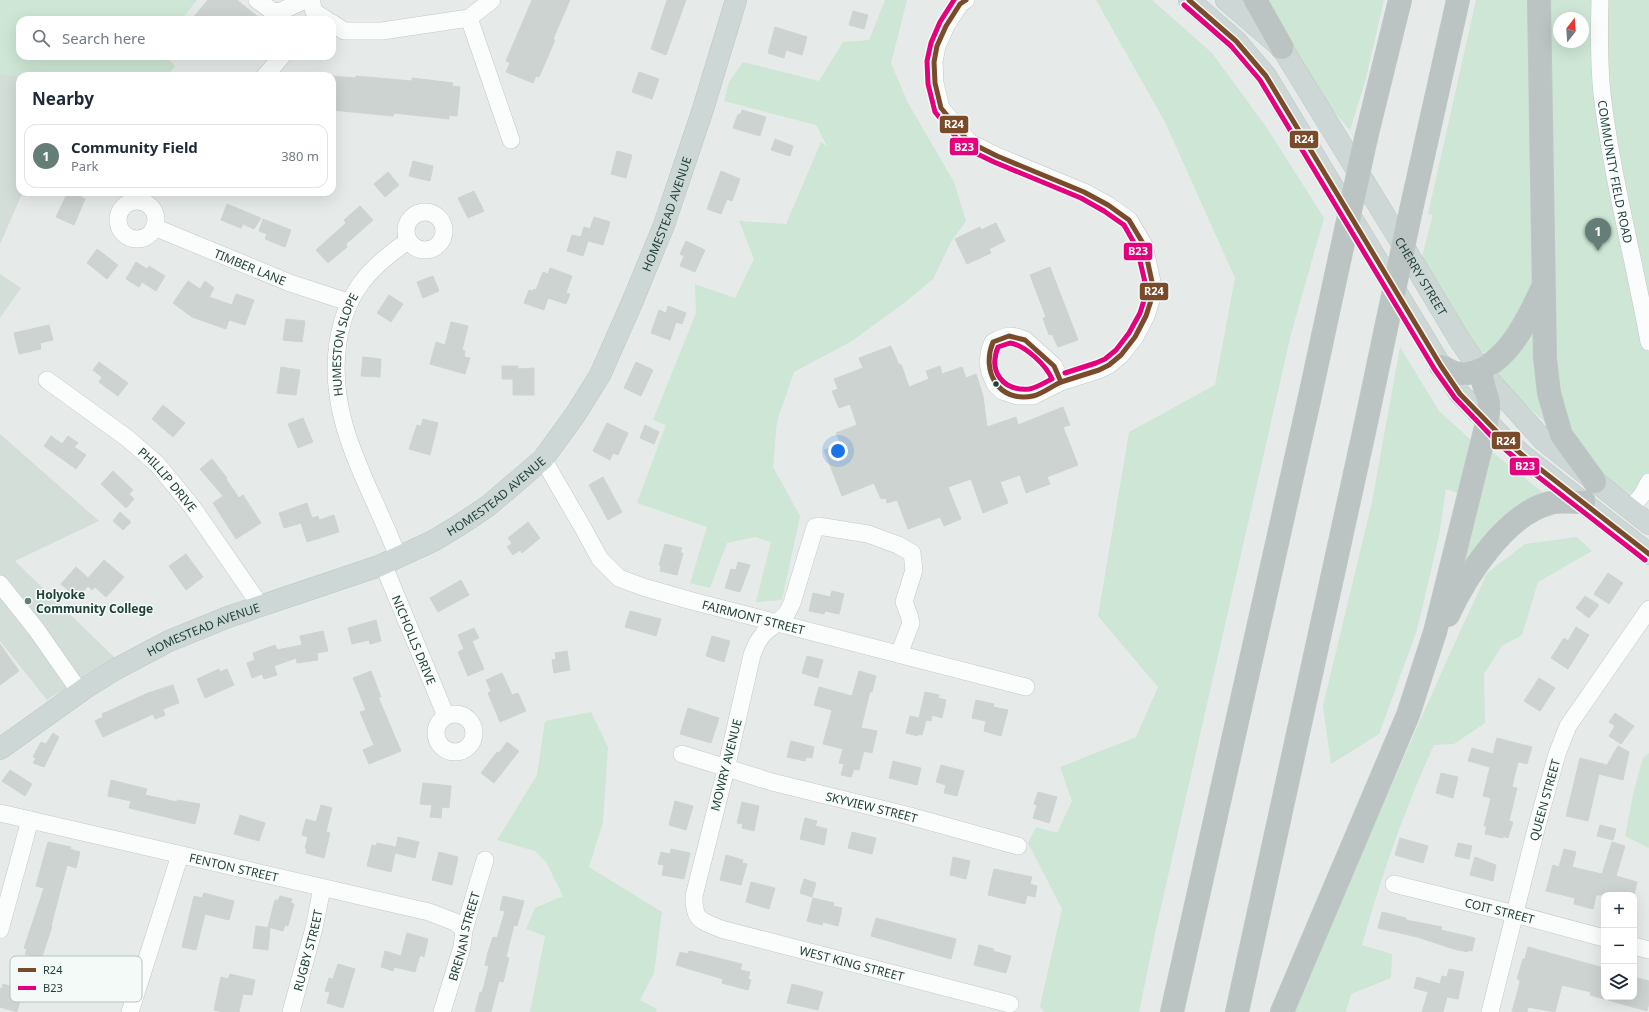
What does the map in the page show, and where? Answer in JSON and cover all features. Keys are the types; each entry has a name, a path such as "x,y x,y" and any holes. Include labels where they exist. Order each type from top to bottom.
{"highway":[{"path":"1255,0 1282,48"},
{"path":"1382,71 1392,0"},
{"path":"1172,1012 1310,396 1366,138 1400,0"},
{"path":"1237,1012 1458,0"},
{"path":"1539,0 1543,284 1545,358 1548,393 1560,435 1595,482"},
{"path":"1441,366 1460,374 1480,370 1491,364 1501,355 1520,331 1529,317 1543,284"},
{"path":"1282,1012 1408,714 1435,632 1487,423 1489,403 1480,370"},
{"path":"1435,632 1448,615 1456,597 1476,566 1494,542 1506,530 1526,515 1550,502 1584,502"}],"main road":[{"name":"HOMESTEAD AVENUE","path":"0,749 80,692 116,669 169,641 260,605 350,576 433,541 488,506 542,459 575,415 597,380 631,305 666,218 703,109 736,0"},
{"path":"1189,0 1236,41 1266,76 1441,366 1460,394 1487,423 1526,458 1649,554"},
{"name":"CHERRY STREET","path":"1226,0 1282,48 1459,339 1480,370 1543,440 1649,524"}],"street":[{"path":"257,0 272,11 279,12 305,0"},
{"path":"336,26 344,31 382,31 469,18 492,0"},
{"path":"966,0 960,4 946,26 937,46 934,62 935,83 941,108 969,142 997,156 1084,192 1108,205 1129,220 1146,251 1154,291 1146,316 1135,338 1121,355 1109,365 1099,370 1061,382"},
{"name":"COMMUNITY FIELD ROAD","path":"1600,0 1600,60 1606,125 1618,196 1649,342"},
{"path":"469,18 511,140"},
{"path":"268,72 279,60"},
{"name":"TIMBER LANE","path":"154,227 290,283 348,302"},
{"name":"HUMESTON SLOPE","path":"391,560 339,409 335,381 336,352 348,302 359,285 373,269 408,241"},
{"name":"PHILLIP DRIVE","path":"47,380 127,438 157,464 193,508 260,605"},
{"name":"FAIRMONT STREET","path":"542,459 600,559 619,578 642,587 692,601 1026,687"},
{"path":"1630,509 1642,495 1649,482"},
{"name":"MOWRY AVENUE","path":"696,916 694,896 726,769 752,655 757,643 764,633 787,613 792,603 815,527 818,526 868,534 898,545 912,553 914,570 904,602 911,623 899,654"},
{"name":"NICHOLLS DRIVE","path":"391,560 446,716"},
{"path":"0,584 36,629 80,692"},
{"name":"QUEEN STREET","path":"1490,1012 1557,754 1568,726 1649,609"},
{"name":"SKYVIEW STREET","path":"682,754 726,769 1018,846"},
{"name":"FENTON STREET","path":"0,813 442,916 455,922 464,930"},
{"path":"0,930 30,820"},
{"path":"142,974 180,855"},
{"name":"BRENAN STREET","path":"442,1012 462,948 464,930 485,860"},
{"name":"COIT STREET","path":"1394,884 1601,937"},
{"name":"RUGBY STREET","path":"291,1012 314,928 322,888"},
{"name":"WEST KING STREET","path":"696,916 706,923 721,929 1010,1004"},
{"path":"1637,947 1649,950"},
{"path":"130,1012 133,1002"}],"shaded area":[{"path":"0,73 16,76 16,196 21,196 0,244"},
{"path":"0,274 21,288 0,318"},
{"name":"Holyoke Community College","path":"0,434 99,521 15,561 115,658 47,700 0,641"}],"green space":[{"path":"0,0 197,0 184,16 16,16 16,60 169,60 175,66 170,72 16,72 16,76 0,73"},
{"path":"885,0 907,0 891,63 908,103 954,182 966,221 951,242 933,279 904,303 852,341 794,372 777,421 773,467 800,516 782,600 756,602 771,542 755,537 727,543 710,588 690,583 707,527 637,503 666,425 653,420 696,313 695,284 735,298 754,259 739,221 786,224 821,142 827,146 816,125 724,101 729,82 743,62 819,81 843,42 869,40"},
{"path":"1096,0 1152,0 1212,53 1267,128 1324,218 1291,334 1156,929 1139,1012 1044,1012 1040,1006 1062,909 1028,843 1036,827 1057,833 1072,801 1060,767 1136,737 1158,687 1098,616 1129,432 1215,385 1235,278 1165,122"},
{"path":"1265,0 1384,0 1365,82 1350,130 1330,107"},
{"path":"1476,0 1529,0 1534,285 1505,340 1490,350 1479,354 1421,260 1433,215 1428,214"},
{"path":"1539,0 1649,0 1649,500 1648,501 1636,496 1625,490 1603,474 1577,445 1565,419 1557,393"},
{"path":"1534,327 1546,423 1518,398 1495,374 1518,354"},
{"path":"1400,347 1439,411 1472,441 1460,494 1446,489 1439,536 1417,630 1379,734 1331,764 1323,706 1372,502"},
{"path":"1486,447 1541,491 1544,496 1463,569 1460,568"},
{"path":"1577,537 1592,551 1538,582 1522,635 1502,646 1484,674 1485,723 1454,744 1434,745 1423,769 1394,844 1362,945 1392,954 1391,978 1351,994 1346,1012 1291,1012 1487,573 1525,544"},
{"path":"591,712 608,747 603,822 589,867 662,912 654,973 640,1000 657,1009 656,1012 530,1012 545,936 526,929 535,908 563,896 546,862 535,851 497,840 537,775 545,721"},
{"path":"1649,753 1649,848 1625,836 1634,790 1643,758"}],"building":[{"path":"208,0 237,0 257,16 194,16"},
{"path":"532,0 570,0 553,39 555,40 539,77 536,76 533,83 506,72 510,63 506,61"},
{"path":"667,0 686,0 666,55 651,49"},
{"path":"853,11 868,15 864,29 849,25"},
{"path":"775,27 807,37 802,55 786,50 784,58 768,53"},
{"path":"639,72 659,79 652,99 632,92"},
{"path":"336,76 355,78 356,76 412,81 412,78 453,83 452,86 460,87 457,116 449,115 449,119 394,113 393,116 336,110"},
{"path":"742,110 766,117 760,136 733,128 738,114 740,115"},
{"path":"775,139 793,146 790,156 771,150"},
{"path":"617,151 632,155 626,178 611,174"},
{"path":"413,161 433,166 430,181 409,176"},
{"path":"721,171 740,179 732,201 727,199 721,214 707,209"},
{"path":"388,172 399,185 385,197 374,184"},
{"path":"474,191 484,211 468,218 458,198"},
{"path":"66,196 81,196 85,199 74,225 56,217"},
{"path":"227,204 261,218 254,229 243,224 241,228 221,220"},
{"path":"360,206 373,220 346,244 347,247 328,263 316,250 346,223 344,220"},
{"path":"594,217 610,222 603,245 588,241 583,256 567,251 572,235 581,237 584,227 590,229"},
{"path":"263,219 291,230 285,247 265,239 267,234 259,231"},
{"path":"996,223 1005,241 989,249 991,253 967,264 955,239 980,227 981,230"},
{"path":"686,241 705,250 695,272 680,266 684,256 680,254"},
{"path":"97,249 118,265 107,279 87,263"},
{"path":"136,262 147,269 149,266 165,276 156,291 142,282 139,287 126,279"},
{"path":"1050,267 1078,340 1058,347 1052,334 1049,335 1043,318 1046,317 1030,275"},
{"path":"550,268 572,276 566,293 570,294 566,304 548,298 544,310 524,303 529,290 536,290 543,272 548,274"},
{"path":"433,276 439,291 423,298 417,282"},
{"path":"188,281 200,289 205,281 214,288 209,297 232,305 236,294 254,300 245,325 229,320 226,329 192,317 173,303"},
{"path":"389,295 403,304 391,322 377,313"},
{"path":"668,306 686,313 682,324 676,322 670,340 651,333 659,310 666,313"},
{"path":"286,319 305,321 302,342 283,340"},
{"path":"451,322 468,326 462,350 465,351 464,357 470,358 465,374 430,364 436,342 445,345"},
{"path":"49,325 53,340 40,343 41,349 19,354 14,333"},
{"path":"891,346 899,365 901,364 909,387 929,379 926,371 940,366 942,374 962,367 966,378 976,374 983,396 987,427 1016,417 1018,425 1063,407 1070,425 1063,427 1078,465 1047,477 1050,484 1026,493 1020,475 1000,482 1008,503 983,513 971,479 948,487 961,519 944,526 940,517 908,529 897,500 887,503 886,498 881,499 874,483 842,496 824,450 841,444 836,433 857,425 850,404 839,408 832,391 838,389 834,379 863,368 859,358"},
{"path":"363,357 381,359 380,377 361,376"},
{"path":"99,362 128,383 118,396 99,382 102,377 93,370"},
{"path":"636,362 653,370 641,396 624,388"},
{"path":"502,366 518,366 518,369 534,368 534,395 513,395 513,379 502,379"},
{"path":"281,367 300,370 296,395 277,393"},
{"path":"163,405 185,423 173,437 152,419"},
{"path":"303,418 313,442 298,448 288,424"},
{"path":"423,419 438,423 430,455 409,449 417,425 421,426"},
{"path":"607,423 628,433 618,455 613,453 610,460 593,451"},
{"path":"645,425 659,432 654,444 640,438"},
{"path":"51,436 62,444 68,436 78,443 74,447 86,455 76,469 44,446"},
{"path":"212,459 227,478 226,479 239,498 243,495 261,523 236,539 213,503 223,496 200,469"},
{"path":"113,471 133,490 129,494 134,499 126,508 101,484"},
{"path":"603,477 622,512 608,520 589,485"},
{"path":"307,503 312,518 318,516 319,520 334,515 339,532 307,542 301,523 284,528 279,513"},
{"path":"120,512 131,522 123,530 113,521"},
{"path":"528,522 540,538 522,553 520,550 513,555 507,547 512,543 508,538"},
{"path":"665,544 682,548 680,553 683,553 677,575 660,571 661,565 659,565"},
{"path":"186,554 203,577 186,590 169,566"},
{"path":"104,560 124,577 106,597 95,587 92,590 88,586 77,598 61,584 76,567 88,578"},
{"path":"738,562 750,565 740,592 725,588 731,569 736,570"},
{"path":"1608,573 1623,583 1609,604 1594,594"},
{"path":"461,580 469,595 438,612 430,598"},
{"path":"832,591 844,594 839,614 825,611 824,614 809,611 813,593 830,597"},
{"path":"1585,596 1599,605 1589,618 1576,608"},
{"path":"630,611 661,619 656,636 625,627"},
{"path":"376,620 381,641 370,644 369,640 352,644 348,628"},
{"path":"1576,627 1589,635 1568,669 1551,658 1564,638 1568,641"},
{"path":"474,628 479,638 472,641 484,669 468,676 458,652 464,649 458,635"},
{"path":"323,631 328,651 317,653 318,660 297,663 296,658 274,666 277,675 264,679 262,674 252,678 247,663 255,660 253,653 275,645 277,650 302,645 300,636"},
{"path":"712,636 730,641 724,662 706,656"},
{"path":"0,644 19,671 0,685"},
{"path":"567,651 570,670 554,673 552,660 556,659 555,653"},
{"path":"807,656 823,660 818,678 802,673"},
{"path":"219,669 220,672 227,669 234,685 205,698 197,679"},
{"path":"371,671 381,697 378,697 401,751 369,764 363,750 374,745 360,712 366,710 353,678"},
{"path":"859,671 876,676 872,692 870,691 861,728 877,731 872,753 864,751 859,770 854,769 851,777 841,775 844,764 839,763 843,749 823,744 832,710 814,705 819,687 852,696"},
{"path":"502,673 512,695 518,693 526,711 500,722 488,693 491,691 486,680"},
{"path":"1539,678 1555,688 1540,711 1524,701"},
{"path":"173,685 179,703 163,709 165,715 155,719 153,714 103,737 95,721 103,717 102,714 148,693"},
{"path":"925,692 939,695 938,698 946,700 942,718 932,715 931,721 926,720 922,735 918,734 918,736 906,733 910,716 919,718"},
{"path":"976,700 994,704 993,707 1008,710 1001,736 984,731 986,721 972,718"},
{"path":"688,708 719,718 711,743 680,734"},
{"path":"1615,713 1634,726 1621,744 1609,736 1615,726 1609,722"},
{"path":"53,733 59,737 44,767 33,763 36,758 33,757 41,742 46,744"},
{"path":"1497,738 1532,747 1527,764 1518,762 1512,787 1517,788 1509,821 1513,822 1508,838 1485,834 1487,826 1484,826 1491,798 1483,796 1490,767 1468,761 1472,748 1493,754"},
{"path":"791,741 814,747 812,758 806,757 805,761 787,757"},
{"path":"507,742 519,751 494,783 481,773 497,752 499,753"},
{"path":"1618,746 1629,752 1623,780 1599,774 1588,821 1566,816 1580,758 1607,765"},
{"path":"893,761 921,768 917,785 889,778"},
{"path":"941,765 964,771 957,796 944,793 946,785 936,782"},
{"path":"10,770 32,784 25,796 2,781"},
{"path":"1441,773 1458,777 1453,798 1436,793"},
{"path":"111,780 147,789 145,795 177,802 177,800 200,804 195,824 129,808 131,801 108,796"},
{"path":"423,783 451,786 449,808 442,807 441,818 430,817 432,805 420,804"},
{"path":"1038,792 1057,797 1049,823 1033,818 1037,805 1034,804"},
{"path":"675,801 693,806 686,830 669,825"},
{"path":"742,802 759,806 754,831 742,828 743,824 737,823"},
{"path":"321,805 332,808 326,832 330,833 324,858 306,853 307,849 305,848 308,837 302,835 306,819 316,822"},
{"path":"240,815 265,823 259,841 234,834"},
{"path":"805,818 817,821 815,826 827,829 824,845 800,839"},
{"path":"1600,825 1616,829 1613,840 1597,836"},
{"path":"852,832 876,838 872,854 848,848"},
{"path":"398,837 419,842 415,858 395,853 391,872 367,866 372,845 376,846 377,843 396,847"},
{"path":"1400,838 1428,846 1423,863 1395,855"},
{"path":"48,842 71,847 70,849 80,852 76,868 67,865 52,926 42,956 30,956 25,954 27,949 24,948 44,888 36,886"},
{"path":"1612,842 1625,846 1616,876 1637,882 1635,892 1601,892 1601,895 1596,895 1593,909 1574,904 1575,898 1546,891 1553,865 1559,867 1564,849 1576,852 1572,867 1602,874"},
{"path":"1458,843 1472,846 1469,859 1455,856"},
{"path":"671,849 690,853 684,879 662,875 664,865 658,864 661,852 670,854"},
{"path":"439,852 458,857 452,885 432,880"},
{"path":"726,855 743,860 742,863 747,864 741,885 720,880"},
{"path":"953,857 970,861 966,879 950,875"},
{"path":"1475,857 1496,865 1493,881 1470,875"},
{"path":"994,869 1032,877 1030,884 1037,886 1035,897 1027,895 1025,904 988,895"},
{"path":"804,879 816,883 812,897 800,893"},
{"path":"751,882 775,888 769,909 746,902"},
{"path":"204,893 234,901 229,920 205,914 196,950 182,947 194,896 202,898"},
{"path":"280,896 292,899 291,903 294,904 288,926 285,925 283,931 268,927 275,900 278,900"},
{"path":"503,896 524,901 517,926 514,925 506,957 509,958 503,982 499,981 491,1012 475,1012 489,966 485,965 488,952 493,937 497,938 505,911 500,910"},
{"path":"813,898 834,903 833,906 842,908 838,926 823,922 822,925 807,921"},
{"path":"1382,912 1406,918 1406,920 1442,927 1441,930 1475,938 1472,951 1469,950 1468,952 1454,949 1417,937 1378,928"},
{"path":"876,918 956,939 951,959 871,936"},
{"path":"256,926 270,928 268,950 253,948"},
{"path":"407,933 428,939 424,957 420,955 415,972 394,967 393,971 381,967 385,951 401,956"},
{"path":"979,945 1011,956 1006,973 974,965"},
{"path":"1528,947 1601,967 1601,998 1590,995 1591,992 1562,985 1555,1012 1528,1007 1527,1012 1512,1012 1520,982 1519,979 1517,979 1523,959 1525,959"},
{"path":"689,951 742,964 740,970 750,972 748,979 751,980 748,990 722,983 723,979 676,965 680,952 688,954"},
{"path":"338,964 355,969 343,1008 327,1003 330,992 325,991 329,978 333,979"},
{"path":"1449,969 1464,972 1458,999 1447,997 1443,1012 1422,1012 1428,992 1414,988 1417,977 1440,984 1442,976 1447,977"},
{"path":"230,974 255,980 252,995 243,994 239,1012 223,1012 214,1010 221,977 228,979"},
{"path":"1637,978 1649,981 1649,1003 1647,1011 1608,1000 1637,1000"},
{"path":"3,984 10,986 10,1002 20,1002 17,1012 0,1007 0,988 2,989"},
{"path":"792,984 823,992 818,1010 787,1003"}],"transit line":[{"name":"B23","path":"954,0 940,22 931,43 927,61 928,84 935,112 965,148 994,162 1081,198 1104,211 1124,225 1137,248 1147,291 1140,313 1129,333 1116,350 1105,359 1065,373"},
{"name":"R24","path":"966,0 960,4 946,26 937,46 934,62 935,83 941,108 969,142 997,156 1084,192 1108,205 1129,220 1144,245 1154,291 1146,316 1135,337 1121,355 1109,365 1099,370 1061,382"},
{"name":"R24","path":"1189,0 1236,41 1266,76 1441,366 1460,394 1504,439 1526,458 1649,554"},
{"name":"B23","path":"1184,5 1231,46 1260,80 1435,370 1455,398 1499,444 1522,464 1645,560"},
{"name":"R24","path":"1009,336 1025,340 1054,366 1061,382 1040,394 1033,396 1021,397 1010,395 1002,390 995,382 991,374 989,364 990,353 993,342 1009,336"},
{"name":"B23","path":"1010,343 1022,348 1034,356 1045,368 1052,379 1029,389 1020,389 1005,383 997,372 995,356 998,347 1010,343"}],"place":[{"name":"Community Field","path":"1598,251"},
{"name":"Holyoke Community College","path":"28,601"}]}
